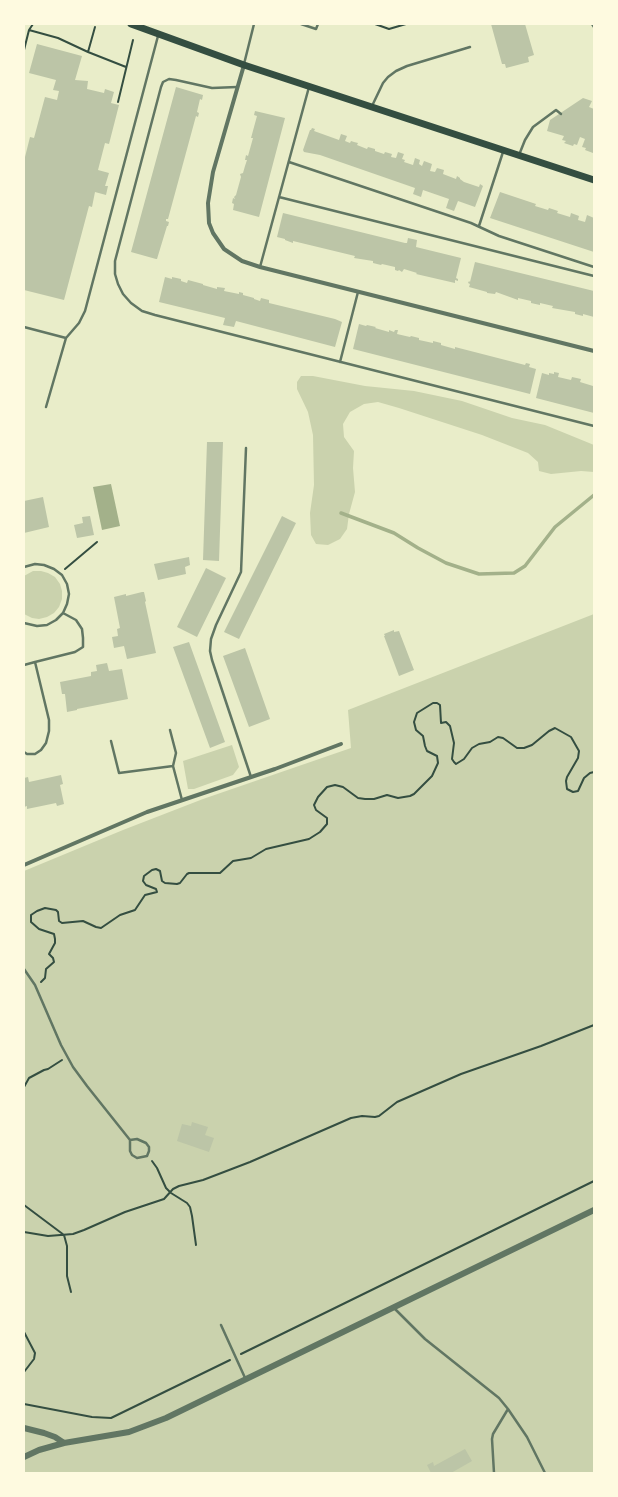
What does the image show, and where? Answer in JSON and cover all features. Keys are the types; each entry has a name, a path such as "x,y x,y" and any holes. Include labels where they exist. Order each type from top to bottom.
{"main road":[{"path":"131,24 244,65 594,180"}],"street":[{"path":"244,65 210,189 207,213 213,233 224,249 242,261 260,267 594,351"},
{"path":"24,865 119,824 182,800 252,777 341,744"},
{"path":"24,1457 39,1450 64,1443 109,1436 147,1426 246,1380 594,1210"},
{"path":"24,1428 55,1437 64,1443"}],"lane":[{"path":"244,65 254,24"},
{"path":"301,24 316,29 318,24"},
{"path":"46,407 66,338 79,323 84,311 159,33"},
{"path":"372,107 383,83 396,71 407,66 470,47"},
{"path":"237,87 212,88 176,80 163,82 115,261 118,284 123,294 131,303 142,311 594,426"},
{"path":"260,267 309,86"},
{"path":"519,155 525,140 533,128 556,110 561,114"},
{"path":"479,226 504,150"},
{"path":"289,162 479,226 498,236 594,267"},
{"path":"279,197 594,276"},
{"path":"340,362 358,292"},
{"path":"24,327 66,338"},
{"path":"246,448 241,572 216,625 211,639 210,651 252,777"},
{"path":"24,567 34,564 54,568 67,584 69,594 68,604 63,613 56,620 37,626 24,623"},
{"path":"24,664 75,652 83,647 82,629 76,620 63,613"},
{"path":"24,752 27,754 35,754 41,750 46,743 49,731 49,720 35,662"},
{"path":"170,730 176,753 173,766 182,800"},
{"path":"111,741 119,773 173,766"},
{"path":"24,969 34,985 67,1056 87,1086 130,1140 130,1151 132,1155 137,1158 146,1156 149,1151 149,1147 146,1143 142,1140 130,1140"},
{"path":"394,1308 425,1339 488,1388 508,1409 527,1437 546,1473"},
{"path":"221,1325 246,1380"},
{"path":"494,1473 493,1434 508,1409"}],"path":[{"path":"24,50 29,30 33,24"},
{"path":"375,24 389,29 406,24"},
{"path":"88,52 95,27"},
{"path":"29,30 58,38 126,67"},
{"path":"118,102 133,40"},
{"path":"60,574 98,542"},
{"path":"34,985 45,978 46,969 52,965 54,960 49,954 55,943 54,934 39,929 31,922 31,915 37,911 45,908 56,910 58,912 59,921 62,923 83,921 96,928 101,928 120,915 135,910 145,895 157,892 156,888 146,885 143,881 144,876 152,870 156,869 160,871 162,881 164,883 177,884 180,883 189,873 220,872 233,861 252,858 266,848 309,839 320,832 327,824 327,818 316,810 314,805 318,797 327,787 338,785 358,798 365,800 374,800 387,795 398,798 414,794 432,776 438,763 437,756 427,751 424,746 423,736 416,730 414,722 417,713 433,703 440,705 441,723 448,722 451,729 454,743 452,759 456,764 464,759 472,748 479,744 490,742 498,737 503,738 517,748 524,748 555,728 571,737 579,751 578,758 566,781 567,789 573,792 578,791 584,778 590,773 594,772"},
{"path":"24,1232 48,1236 73,1234 125,1212 164,1199 176,1187 203,1180 250,1162 352,1118 362,1116 376,1118 397,1102 460,1074 541,1046 594,1025"},
{"path":"24,1087 29,1078 39,1072 48,1070 67,1056"},
{"path":"146,1156 157,1168 161,1180 170,1193 187,1203 190,1207 196,1245"},
{"path":"24,1404 92,1417 111,1418 594,1181"},
{"path":"24,1205 64,1235 67,1246 67,1276 71,1292"},
{"path":"24,1332 35,1353 32,1362 24,1372"}],"shaded area":[{"path":"301,376 313,376 365,386 414,391 462,401 512,418 545,425 594,445 594,472 581,471 551,474 539,471 538,462 528,453 482,435 378,402 364,404 350,412 343,424 344,437 354,451 353,468 355,492 349,514 347,529 340,539 328,545 316,544 311,535 310,513 314,485 313,435 308,412 297,389 297,382"},
{"path":"111,484 120,526 102,530 93,487"},
{"path":"33,571 41,571 55,577 60,584 62,591 62,599 59,607 54,613 39,619 32,618 24,614 24,576"},
{"path":"594,614 594,1473 24,1473 24,871 203,799 351,748 348,710"},
{"path":"232,745 239,767 233,775 194,789 188,789 183,761"}],"building":[{"path":"491,24 525,24 534,55 528,57 529,62 506,68 505,64 502,64"},
{"path":"37,44 82,56 75,80 88,81 87,89 104,93 105,89 114,92 111,103 119,105 109,144 105,143 98,170 109,173 105,186 108,186 106,195 95,192 92,207 89,206 64,300 24,290 24,161 30,137 34,138 45,97 57,100 59,91 53,90 56,80 29,73"},
{"path":"176,87 203,95 202,100 200,99 197,112 199,113 198,117 196,116 168,219 166,219 166,221 169,222 168,226 156,259 131,252"},
{"path":"583,98 592,101 589,107 594,109 593,153 582,147 585,139 580,137 577,145 574,144 573,146 564,143 566,141 562,140 564,136 547,131 550,120"},
{"path":"255,111 285,118 259,217 233,210 234,204 232,203 233,198 235,199 234,197 236,195 241,177 240,174 243,173 247,160 245,160 246,155 248,156 253,138 251,138 257,116 254,115"},
{"path":"312,128 315,129 314,131 339,140 341,134 347,136 345,141 350,143 351,141 358,143 357,145 367,149 368,147 375,149 375,151 384,154 385,152 392,154 391,157 396,158 398,152 404,154 402,159 405,160 404,162 413,165 415,158 420,160 419,164 422,166 424,161 432,164 430,171 435,172 437,168 444,170 443,174 456,179 457,176 464,182 479,187 480,184 483,186 475,207 458,201 454,211 446,208 449,199 423,190 421,197 413,194 415,188 320,155 304,152 303,150"},
{"path":"500,192 536,204 535,206 558,211 557,213 570,217 571,213 579,216 578,220 585,222 587,215 594,218 594,252 490,218"},
{"path":"283,213 405,243 407,243 408,238 417,240 416,247 461,258 456,278 458,281 455,280 455,283 416,274 417,273 404,269 402,272 395,270 395,267 373,263 373,261 354,258 355,256 293,241 293,243 277,237"},
{"path":"475,262 594,291 594,317 583,314 583,316 575,314 575,312 552,308 553,306 540,303 540,305 531,303 531,301 518,298 518,300 496,292 495,294 487,293 469,287 470,284 468,283 469,281 470,282"},
{"path":"165,277 181,279 181,281 187,283 188,280 217,289 217,287 225,288 224,291 239,294 239,292 243,293 243,295 260,301 261,298 269,300 269,303 335,319 342,322 335,347 236,321 234,327 223,325 225,318 159,302"},
{"path":"359,324 376,327 375,328 389,332 389,330 394,332 395,330 398,330 397,334 419,338 419,340 433,343 433,341 455,349 455,347 525,365 526,363 530,364 529,367 536,369 530,394 353,349"},
{"path":"554,372 559,373 558,377 571,380 572,377 581,379 580,382 593,386 594,383 594,413 536,398 542,373 549,375 549,373 554,374"},
{"path":"207,442 223,442 219,561 203,560"},
{"path":"43,497 49,527 24,533 24,501"},
{"path":"90,516 94,535 77,538 74,525 83,523 82,517"},
{"path":"282,516 296,523 239,639 224,632"},
{"path":"189,557 190,565 185,567 186,574 158,580 154,564"},
{"path":"206,568 226,578 197,637 177,627"},
{"path":"144,592 156,653 127,659 124,646 114,648 112,637 118,636 117,629 120,628 114,597"},
{"path":"394,630 394,632 399,631 414,670 399,676 384,636 384,634"},
{"path":"189,642 225,742 210,748 173,647"},
{"path":"245,648 270,719 249,727 223,656"},
{"path":"107,663 109,671 122,669 128,699 67,712 65,694 62,694 60,682 91,676 91,672 97,671 96,665"},
{"path":"61,775 63,784 60,785 64,804 57,806 56,803 27,809 27,806 24,807 24,778 28,777 29,782"},
{"path":"192,1122 208,1127 205,1135 214,1138 209,1152 177,1141 182,1124 191,1126"},
{"path":"465,1449 472,1461 451,1473 431,1473 427,1465 433,1462 434,1466"}],"waterway":[{"path":"341,513 394,533 446,563 479,574 514,573 525,566 555,527 594,495"}]}
